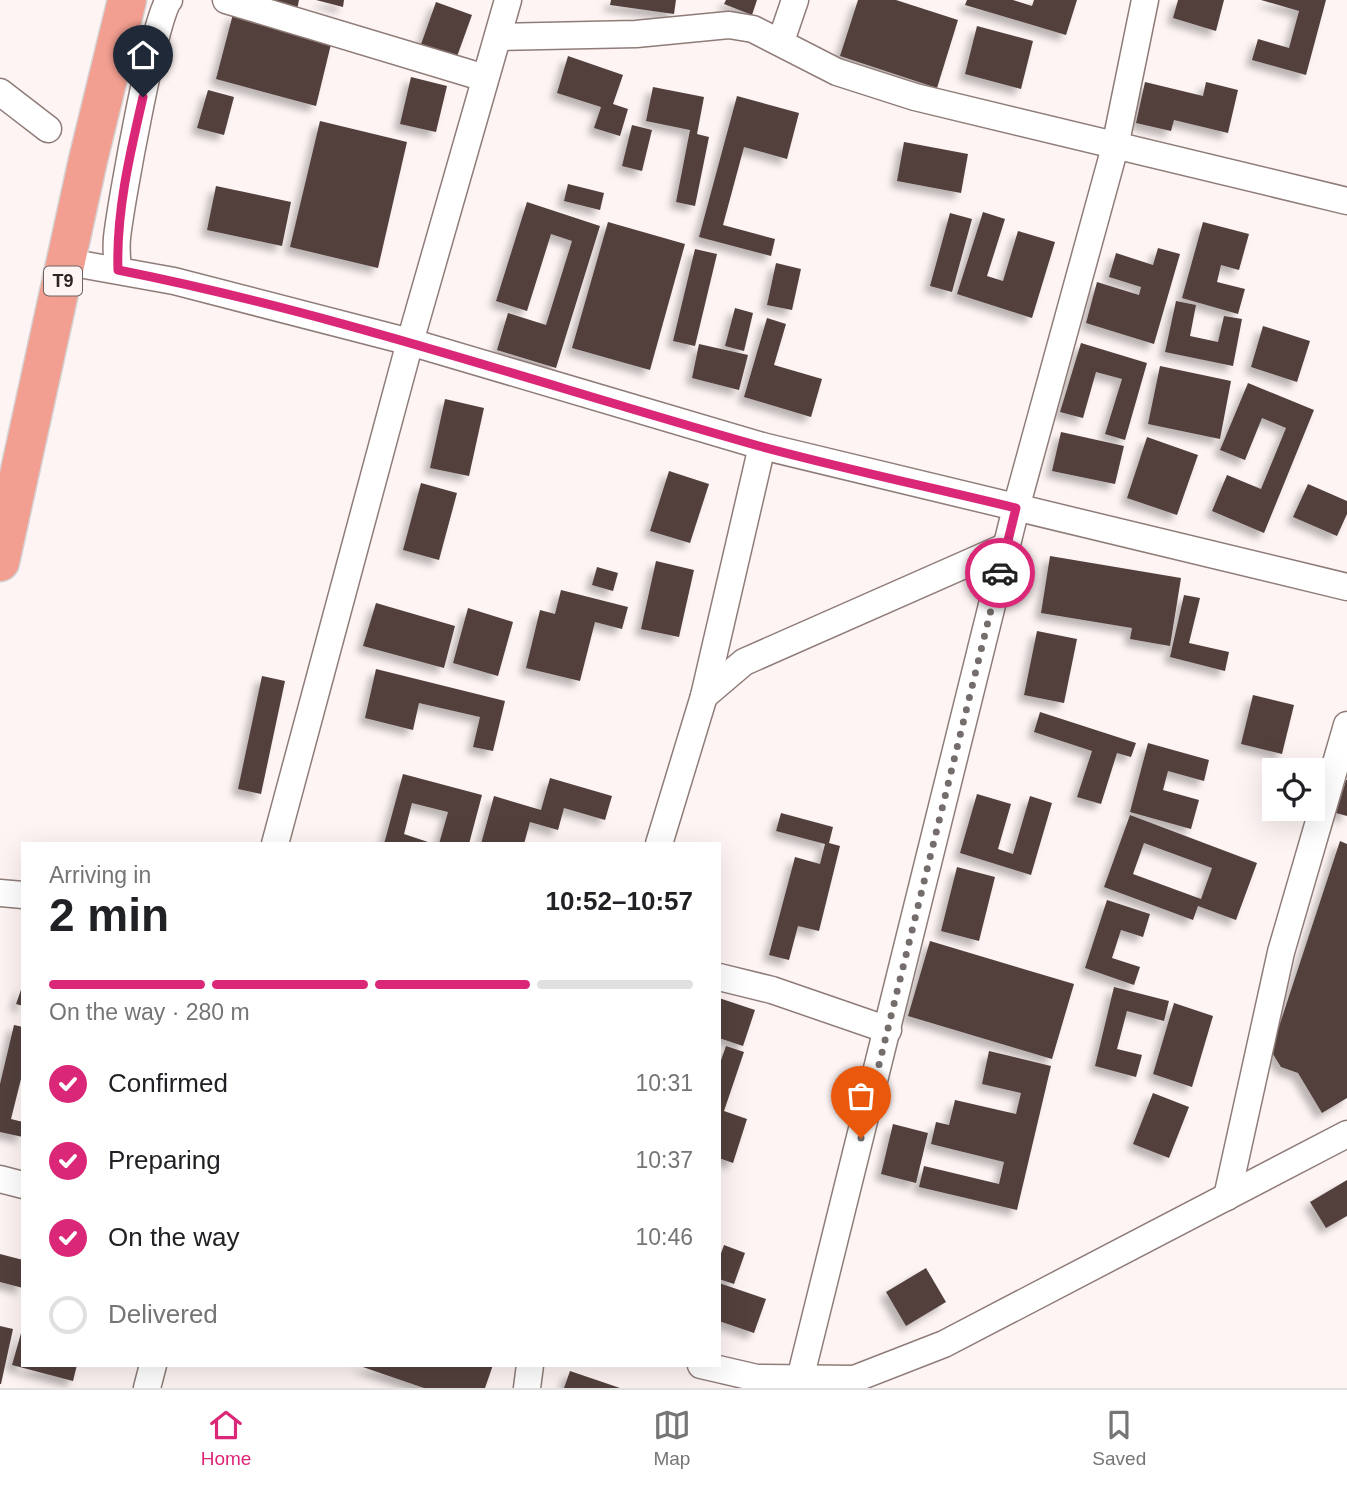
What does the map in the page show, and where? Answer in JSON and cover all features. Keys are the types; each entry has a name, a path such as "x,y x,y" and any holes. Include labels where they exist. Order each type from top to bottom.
{"highway":[{"name":"T9","path":"0,562 68,262 88,160 127,0"}],"street":[{"path":"118,270 117,240 123,195 155,47 169,0"},
{"path":"226,0 485,78"},
{"path":"276,842 411,342 508,0"},
{"path":"781,41 795,0"},
{"path":"800,1379 1016,508 1115,147 1146,0"},
{"path":"499,37 635,34 729,26 752,29 781,41 837,72 915,97 1347,201"},
{"path":"0,92 48,129"},
{"path":"68,262 174,281 411,342 762,446 1347,587"},
{"path":"660,842 704,696 762,446"},
{"path":"704,696 744,662 1007,546"},
{"path":"715,652 744,662"},
{"path":"1227,1197 1282,951 1347,725"},
{"path":"0,893 21,895"},
{"path":"721,977 772,990 888,1030"},
{"path":"713,1374 757,1378 854,1379 944,1344 1347,1133"},
{"path":"0,1179 21,1184"},
{"path":"147,1388 152,1367"},
{"path":"527,1388 530,1367"}],"building":[{"path":"254,0 299,0 297,10"},
{"path":"316,0 344,0 343,7"},
{"path":"611,0 676,0 674,14 610,5"},
{"path":"726,0 757,0 752,15 724,4"},
{"path":"858,0 896,0 958,20 937,88 840,56"},
{"path":"967,0 1013,0 1032,6 1034,0 1077,0 1066,35 965,5"},
{"path":"1178,0 1224,0 1216,31 1173,18"},
{"path":"1261,0 1326,0 1306,75 1252,60 1258,39 1289,48 1299,11"},
{"path":"436,2 472,15 455,62 419,50"},
{"path":"233,14 332,40 316,106 216,79"},
{"path":"977,26 1033,41 1021,89 965,74"},
{"path":"568,56 623,75 613,104 628,109 620,136 594,128 601,107 557,93"},
{"path":"411,77 447,86 436,132 400,124"},
{"path":"1145,82 1203,96 1206,82 1238,90 1228,133 1174,120 1171,131 1136,123"},
{"path":"653,87 704,97 697,134 709,137 695,206 676,202 690,130 646,121"},
{"path":"208,90 234,97 224,135 197,128"},
{"path":"737,96 799,113 787,159 744,147 723,225 775,239 771,256 699,237"},
{"path":"320,121 407,142 378,268 290,247"},
{"path":"632,125 652,130 642,171 622,166"},
{"path":"904,142 968,154 961,193 897,181"},
{"path":"568,184 604,193 600,210 564,201"},
{"path":"216,186 291,202 282,246 207,230"},
{"path":"527,202 600,226 556,368 497,350 508,313 546,325 572,241 551,234 527,311 496,301"},
{"path":"983,212 1005,219 987,276 1003,281 1018,231 1055,242 1032,318 957,294"},
{"path":"950,213 972,219 952,292 930,286"},
{"path":"608,222 685,244 650,370 572,348"},
{"path":"1203,222 1249,234 1239,270 1221,265 1217,282 1245,289 1238,314 1182,298"},
{"path":"1158,248 1180,254 1154,344 1086,323 1097,282 1139,295 1141,287 1109,277 1116,253 1153,265"},
{"path":"695,249 717,254 695,346 673,341"},
{"path":"776,263 801,269 792,310 767,305"},
{"path":"1176,301 1196,305 1190,336 1218,342 1224,316 1242,319 1233,366 1165,352"},
{"path":"735,308 753,313 744,351 725,346"},
{"path":"767,318 786,324 774,365 822,379 811,417 744,397"},
{"path":"1263,326 1310,341 1297,382 1251,367"},
{"path":"1081,343 1147,363 1125,440 1105,434 1122,379 1096,372 1083,418 1060,412"},
{"path":"699,344 748,355 739,390 692,378"},
{"path":"1160,366 1231,381 1220,439 1148,424"},
{"path":"1248,383 1314,410 1264,533 1212,511 1227,475 1261,489 1286,428 1262,418 1245,460 1220,450"},
{"path":"445,399 484,408 469,476 430,468"},
{"path":"1061,432 1124,446 1115,484 1052,471"},
{"path":"1147,437 1198,455 1177,515 1127,498"},
{"path":"669,471 709,484 690,543 650,531"},
{"path":"421,483 457,493 439,560 403,550"},
{"path":"1308,484 1347,501 1347,514 1337,536 1293,517"},
{"path":"1050,556 1181,578 1170,646 1130,639 1132,628 1041,613"},
{"path":"656,561 694,570 679,637 641,629"},
{"path":"597,567 618,573 613,591 592,585"},
{"path":"561,590 628,607 622,629 595,622 580,681 526,668 540,610 555,614"},
{"path":"1184,595 1200,598 1189,643 1229,652 1225,671 1170,657"},
{"path":"376,603 455,626 444,668 363,646"},
{"path":"468,608 513,622 498,676 453,663"},
{"path":"1037,631 1077,639 1064,703 1024,695"},
{"path":"376,669 505,701 493,751 473,747 480,717 419,703 413,730 365,718"},
{"path":"262,676 285,681 261,794 238,789"},
{"path":"1253,695 1294,705 1282,754 1241,744"},
{"path":"1040,712 1136,743 1131,757 1117,753 1101,804 1077,797 1092,751 1034,732"},
{"path":"1148,743 1209,760 1204,781 1168,771 1163,790 1199,800 1191,829 1130,812"},
{"path":"403,774 482,795 470,842 440,842 448,812 412,803 404,834 428,842 385,842"},
{"path":"550,778 612,796 605,820 564,808 558,830 530,822 525,842 482,842 494,796 541,810"},
{"path":"1347,780 1347,816 1336,813"},
{"path":"977,794 1011,804 998,849 1013,854 1030,796 1052,803 1031,875 960,853"},
{"path":"781,813 833,827 829,843 840,846 819,931 798,926 789,960 769,955 795,857 820,864 825,844 776,831"},
{"path":"1130,815 1257,863 1236,920 1198,906 1193,920 1104,887","holes":["1144,843 1212,868 1201,899 1133,874"]},
{"path":"1340,841 1347,844 1347,1098 1322,1113 1298,1073 1281,1067 1271,1051"},
{"path":"957,867 995,877 979,941 941,931"},
{"path":"1107,900 1150,914 1143,937 1121,930 1112,958 1140,967 1134,985 1085,968"},
{"path":"930,941 1074,984 1052,1059 908,1016"},
{"path":"1114,987 1169,1001 1164,1021 1127,1011 1117,1049 1142,1055 1136,1077 1095,1066"},
{"path":"21,990 21,1005 16,1004"},
{"path":"721,999 755,1010 743,1046 721,1039"},
{"path":"1174,1003 1213,1016 1192,1087 1153,1074"},
{"path":"14,1025 21,1027 21,1079 11,1119 21,1122 21,1137 0,1132 0,1084"},
{"path":"726,1046 744,1052 724,1111 747,1119 733,1163 721,1159 721,1060"},
{"path":"989,1051 1051,1066 1017,1210 919,1187 924,1166 999,1184 1004,1162 931,1144 936,1122 949,1125 955,1100 1016,1114 1021,1093 982,1084"},
{"path":"1153,1093 1189,1107 1169,1158 1133,1144"},
{"path":"893,1124 928,1133 916,1183 881,1174"},
{"path":"1347,1180 1347,1216 1326,1228 1310,1202"},
{"path":"724,1245 745,1253 734,1284 721,1280 721,1253"},
{"path":"0,1254 21,1259 21,1287 0,1282"},
{"path":"926,1268 946,1302 906,1326 886,1292"},
{"path":"721,1284 766,1299 754,1333 721,1322"},
{"path":"0,1326 13,1329 1,1384 0,1384"},
{"path":"21,1333 21,1367 76,1367 73,1381 12,1365"},
{"path":"363,1367 492,1367 485,1388 424,1388"},
{"path":"570,1371 620,1388 564,1388"}],"way so far":[{"path":"861,1138 1000,573"}],"route":[{"path":"143,97 123,195 117,240 118,270 174,281 411,342 762,446 1016,508 1000,573"}]}
